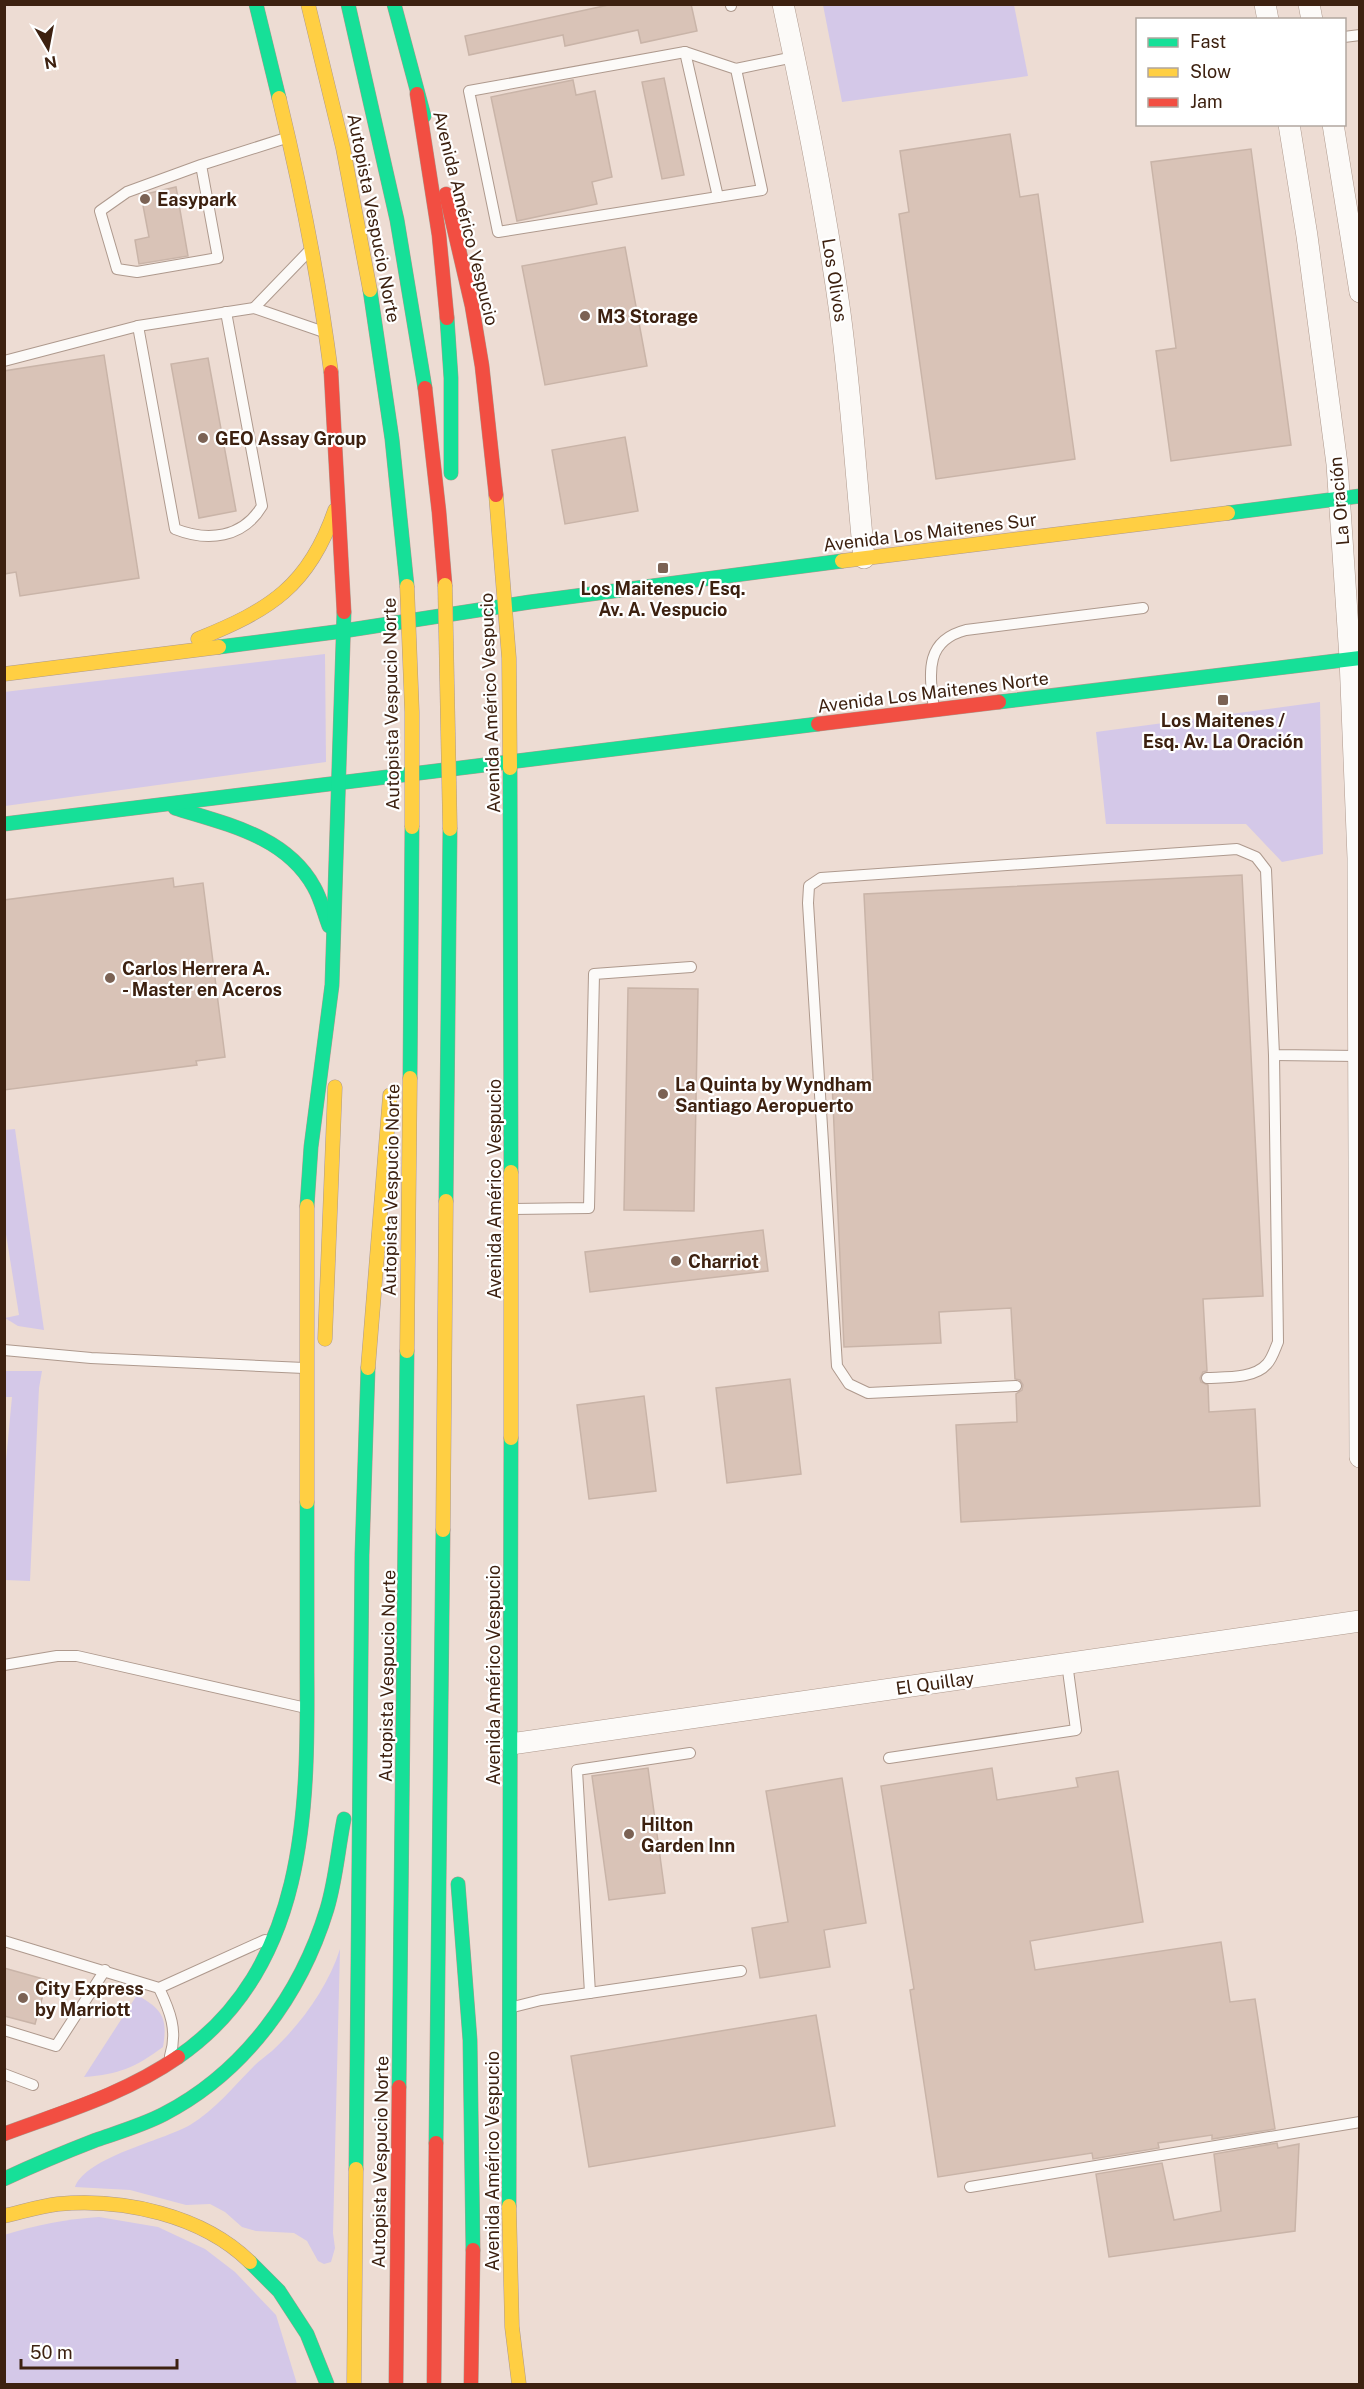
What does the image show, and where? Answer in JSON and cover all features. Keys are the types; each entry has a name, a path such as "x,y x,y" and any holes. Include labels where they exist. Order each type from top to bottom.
{"main road":[{"path":"4,2134 121,2091 166,2066 189,2050 229,2011 260,1967 276,1935 287,1902 298,1853 304,1794 307,1709 308,1182 332,986 344,631 339,495 327,333 313,246 256,4"},
{"name":"Autopista Vespucio Norte","path":"308,4 339,128 372,294 390,417 407,586 412,712 396,2385"},
{"name":"Autopista Vespucio Norte","path":"348,4 370,93 401,248 427,414 445,585 450,829 434,2385"},
{"name":"Avenida Américo Vespucio","path":"393,4 447,201 469,295 482,366 506,606 511,763 510,2278 512,2327 519,2385"},
{"path":"417,93 435,202 450,368 452,447 449,515 443,559"},
{"path":"4,674 154,656 236,624 260,612 295,585 314,560 326,539 339,495"},
{"name":"Avenida Los Maitenes Sur","path":"154,656 864,558 1350,498"},
{"name":"Avenida Los Maitenes Norte","path":"4,824 1355,658"},
{"path":"166,805 244,830 277,846 291,857 312,882 334,942"},
{"path":"397,1037 411,957"},
{"path":"324,1356 334,1131 335,1035 332,986"},
{"path":"354,2385 360,1731 366,1387 391,1086"},
{"path":"308,1460 321,1385"},
{"path":"441,1712 453,1839"},
{"path":"4,2180 84,2144 166,2113 226,2070 270,2022 289,1995 304,1967 327,1907 360,1731"},
{"path":"457,1874 469,2018 471,2385"},
{"path":"4,2216 50,2204 103,2201 152,2209 198,2227 241,2254 276,2287 307,2333 327,2385"},
{"path":"472,2249 483,2385"}],"street":[{"name":"Los Olivos","path":"783,4 825,218 840,311 854,434 864,558"},
{"name":"La Oración","path":"1289,126 1320,327 1350,498 1358,858 1359,1457"},
{"path":"1333,126 1359,292"},
{"name":"El Quillay","path":"511,1744 1359,1622"}],"lane":[{"path":"736,69 762,190 498,232 469,91 685,52 736,69 794,57"},
{"path":"685,52 718,197"},
{"path":"201,165 218,258 136,272 117,269 100,211 127,192 201,165 289,137"},
{"path":"254,308 313,246"},
{"path":"4,361 138,326 254,308 327,333"},
{"path":"138,326 176,530 195,537 224,535 254,520 262,506 226,312"},
{"path":"934,710 930,673 932,660 943,642 958,632 1143,608"},
{"path":"1016,1386 868,1393 849,1384 837,1366 808,903 809,886 821,878 1237,849 1256,857 1266,870 1274,1055 1278,1342 1268,1363 1258,1371 1237,1376 1207,1378"},
{"path":"512,1209 589,1208 594,974 691,967"},
{"path":"1274,1055 1358,1056"},
{"path":"4,1350 91,1358 307,1368"},
{"path":"4,1665 57,1656 77,1656 307,1709"},
{"path":"889,1758 1076,1730 1067,1664"},
{"path":"590,1994 577,1770 690,1753"},
{"path":"4,1941 159,1988 276,1935"},
{"path":"4,2030 56,2046 105,1970"},
{"path":"510,2008 541,2000 741,1971"},
{"path":"159,1988 171,2013 173,2024 171,2052 166,2066"},
{"path":"4,2074 33,2085"},
{"path":"970,2187 1359,2122"}],"shaded area":[{"path":"823,5 1014,5 1028,76 842,102"},
{"path":"325,654 326,762 5,806 4,692"},
{"path":"1320,702 1323,854 1282,862 1246,824 1106,824 1096,732"},
{"path":"15,1129 44,1330 18,1326 5,1318 19,1315 5,1228 5,1130"},
{"path":"5,1371 42,1371 39,1388 30,1581 5,1580 4,1481 12,1397 5,1397"},
{"path":"340,1949 333,2233 335,2248 331,2262 324,2264 318,2261 307,2241 294,2233 256,2231 242,2227 225,2212 210,2204 186,2205 130,2190 75,2187 82,2176 109,2158 190,2125 216,2105 283,2040 303,2017 321,1991"},
{"path":"137,1995 158,2010 164,2021 163,2047 126,2069 84,2077"},
{"path":"99,2217 158,2227 205,2249 235,2272 276,2315 297,2384 5,2384 4,2235 51,2223"}],"building":[{"path":"613,4 691,4 697,31 641,43 638,30 565,46 563,35 469,55 465,36"},
{"path":"664,78 684,175 662,179 642,82"},
{"path":"573,80 576,95 595,91 612,177 592,182 597,204 517,221 491,97"},
{"path":"1010,134 1020,197 1038,194 1075,459 936,479 899,214 909,212 900,151"},
{"path":"1251,149 1291,445 1171,461 1156,351 1176,348 1151,162"},
{"path":"176,187 188,256 139,264 135,240 149,237 141,195"},
{"name":"M3 Storage","path":"625,247 647,366 545,385 522,266"},
{"path":"104,355 139,578 20,596 16,572 4,574 4,371"},
{"name":"GEO Assay Group","path":"208,358 236,511 199,518 171,364"},
{"path":"625,437 638,511 565,524 552,450"},
{"path":"1242,875 1263,1296 1203,1299 1207,1371 1203,1372 1200,1378 1201,1382 1208,1385 1209,1412 1255,1409 1260,1506 961,1522 956,1425 1017,1422 1016,1394 1022,1390 1023,1385 1020,1380 1015,1379 1011,1308 939,1312 941,1343 844,1347 832,1082 873,1080 864,894"},
{"name":"Carlos Herrera A. - Master en Aceros","path":"173,878 174,887 203,883 225,1057 196,1061 197,1065 4,1090 4,900"},
{"path":"628,988 698,989 694,1211 624,1210"},
{"name":"Charriot","path":"763,1230 768,1271 590,1292 585,1252"},
{"path":"790,1379 801,1474 727,1483 716,1388"},
{"path":"644,1396 656,1491 589,1499 577,1405"},
{"name":"Hilton Garden Inn","path":"648,1768 665,1893 609,1900 592,1776"},
{"path":"992,1768 997,1800 1078,1787 1076,1778 1118,1771 1143,1922 1030,1941 1035,1970 1221,1942 1230,2002 1255,1999 1275,2129 1212,2139 1212,2135 1158,2143 1159,2148 1093,2159 1092,2153 938,2177 910,1990 914,1989 881,1786"},
{"path":"842,1778 866,1923 824,1930 830,1967 760,1978 752,1928 788,1922 766,1791"},
{"name":"City Express by Marriott","path":"4,1968 47,1980 35,2024 4,2016"},
{"path":"816,2015 835,2126 589,2167 571,2056"},
{"path":"1277,2143 1278,2148 1299,2144 1295,2231 1109,2257 1096,2174 1162,2163 1174,2220 1221,2211 1214,2154"}],"traffic: fast":[{"path":"256,4 279,98"},
{"path":"348,4 397,220 425,388"},
{"path":"394,4 424,116"},
{"path":"370,290 392,439 407,586"},
{"path":"447,318 451,378 451,473"},
{"path":"1228,513 1360,496"},
{"path":"219,647 343,631 530,602 842,561"},
{"path":"307,1206 311,1147 332,985 344,612"},
{"path":"999,702 1360,658"},
{"path":"4,824 818,724"},
{"path":"510,768 511,1172"},
{"path":"175,808 253,834 288,855 314,887 329,926"},
{"path":"410,1078 412,827"},
{"path":"446,1201 450,829"},
{"path":"399,2087 407,1351"},
{"path":"356,2169 362,1555 368,1368"},
{"path":"509,2206 511,1438"},
{"path":"178,2057 221,2021 253,1979 276,1933 291,1883 301,1831 305,1778 307,1502"},
{"path":"436,2143 443,1530"},
{"path":"4,2179 73,2149 164,2114 193,2097 244,2053 266,2028 285,2000 316,1940 330,1898 344,1819"},
{"path":"458,1884 470,2040 473,2250"},
{"path":"250,2262 279,2291 307,2334 327,2384"}],"traffic: slow":[{"path":"308,4 343,148 370,290"},
{"path":"279,98 309,234 331,372"},
{"path":"496,495 509,658 510,768"},
{"path":"198,639 246,617 284,592 313,558 335,510"},
{"path":"842,561 1228,513"},
{"path":"445,585 450,829"},
{"path":"407,586 412,712 412,827"},
{"path":"4,674 219,647"},
{"path":"407,1351 410,1078"},
{"path":"325,1339 335,1087"},
{"path":"368,1368 390,1095"},
{"path":"511,1172 511,1438"},
{"path":"443,1530 446,1201"},
{"path":"307,1206 307,1502"},
{"path":"354,2384 356,2169"},
{"path":"4,2216 58,2204 109,2204 135,2207 185,2221 209,2232 250,2262"},
{"path":"509,2206 512,2327 519,2384"}],"traffic: jam":[{"path":"417,94 439,235 447,318"},
{"path":"446,194 472,306 482,366 496,495"},
{"path":"331,372 344,612"},
{"path":"425,388 445,585"},
{"path":"818,724 999,702"},
{"path":"4,2134 115,2092 137,2082 178,2057"},
{"path":"396,2384 399,2087"},
{"path":"434,2384 436,2143"},
{"path":"471,2384 473,2250"}],"place":[{"name":"Easypark","path":"145,199"},
{"name":"M3 Storage","path":"585,316"},
{"name":"GEO Assay Group","path":"203,438"},
{"name":"Los Maitenes / Esq. Av. A. Vespucio","path":"663,568"},
{"name":"Los Maitenes / Esq. Av. La Oración","path":"1223,700"},
{"name":"Carlos Herrera A. - Master en Aceros","path":"110,978"},
{"name":"La Quinta by Wyndham Santiago Aeropuerto","path":"663,1094"},
{"name":"Charriot","path":"676,1261"},
{"name":"Hilton Garden Inn","path":"629,1834"},
{"name":"City Express by Marriott","path":"23,1998"}]}
